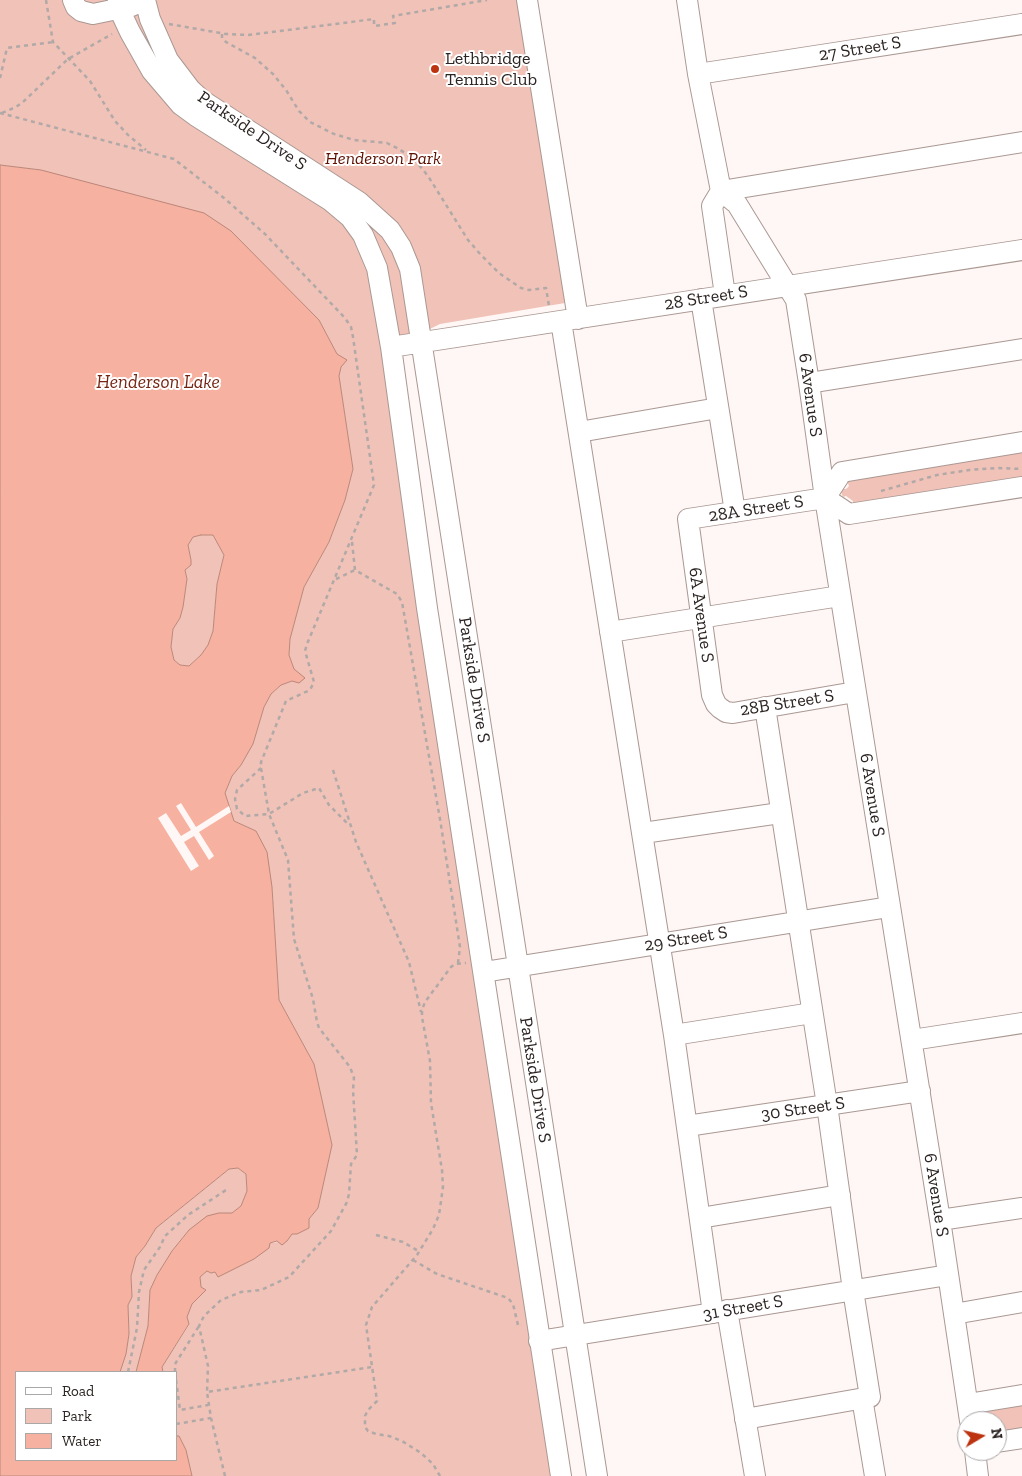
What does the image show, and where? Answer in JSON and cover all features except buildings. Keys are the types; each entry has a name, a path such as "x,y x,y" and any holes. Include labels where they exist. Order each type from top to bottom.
{"street":[{"path":"73,0 76,7 87,14 122,12 146,1"},
{"path":"527,0 563,316 579,432 643,833 700,1218 745,1419 754,1476"},
{"path":"687,0 698,74 721,191 712,206 725,295"},
{"name":"Parkside Drive S","path":"146,1 150,19 168,60 190,90 203,101 358,202 390,230 401,247 410,269 597,1476"},
{"name":"Parkside Drive S","path":"122,12 152,71 182,105 196,116 319,192 350,216 363,235 377,268 391,348 427,608 561,1476"},
{"name":"27 Street S","path":"698,74 1022,24"},
{"path":"721,191 1022,142"},
{"name":"6 Avenue S","path":"721,191 736,204 796,300 840,596 912,1040 969,1411"},
{"name":"28 Street S","path":"391,348 563,316 701,299 1022,250"},
{"path":"701,299 735,512"},
{"path":"809,383 1022,349"},
{"path":"579,432 718,408"},
{"path":"1022,442 842,472 825,498 849,514 1022,486"},
{"name":"28A Street S","path":"688,519 825,498"},
{"name":"6A Avenue S","path":"688,519 712,695 720,708"},
{"path":"610,632 840,596"},
{"name":"28B Street S","path":"720,708 726,712 733,713 855,692"},
{"path":"745,1419 870,1397 765,707"},
{"path":"643,833 780,813"},
{"name":"29 Street S","path":"483,966 518,966 889,906"},
{"path":"674,1035 812,1013"},
{"path":"912,1040 1022,1023"},
{"name":"30 Street S","path":"687,1126 920,1092"},
{"path":"700,1218 840,1195"},
{"path":"940,1220 1022,1208"},
{"name":"31 Street S","path":"538,1333 575,1335 948,1275"},
{"path":"954,1314 1022,1302"},
{"path":"972,1411 1022,1395"},
{"path":"862,1398 875,1476"},
{"path":"1007,1440 1022,1438"},
{"path":"976,1461 978,1476"}],"path":[{"path":"46,0 52,42 90,81 115,121 128,135 148,151"},
{"path":"162,22 222,34 262,34 374,19 374,26 394,23 393,16 487,0"},
{"path":"0,113 16,107 24,101 68,58 122,12"},
{"path":"222,34 222,38 226,42 255,58 274,74 299,111 310,122 349,139 387,143 400,149 415,160 428,176 468,240 481,255 499,273 521,288 529,290 546,288 563,316"},
{"path":"0,78 6,48 52,42"},
{"path":"0,113 174,159 224,198 264,234 348,322 352,336 374,484 305,650 314,682 310,690 286,701 261,762 269,814 288,860 294,940 314,999 317,1022 319,1028 350,1067 354,1078 356,1155 351,1164 349,1194 347,1202 331,1231 290,1276 261,1290 241,1292 221,1300 204,1316 175,1364 175,1371"},
{"path":"874,492 945,473 997,468 1022,469"},
{"path":"351,540 355,570"},
{"path":"335,579 355,570"},
{"path":"355,570 397,594 402,602 460,947 458,963"},
{"path":"261,768 237,790 235,799 237,809 245,816 269,814 303,793 319,788 329,805 349,825"},
{"path":"333,770 349,825 406,954 416,986 430,1061 430,1095 443,1187 440,1214 420,1252 376,1302 368,1315 366,1336 377,1401 365,1416 365,1427 368,1431 402,1441 421,1453 433,1464 440,1476"},
{"path":"422,1017 425,1002 451,967 458,963 483,966"},
{"path":"128,1371 137,1328 139,1292 144,1270 160,1247 165,1236 188,1215 226,1190"},
{"path":"376,1235 396,1239 420,1252"},
{"path":"414,1260 437,1274 508,1298 513,1304 518,1325 538,1333"},
{"path":"198,1326 208,1366 207,1392 211,1418 225,1476"},
{"path":"207,1392 372,1367"},
{"path":"178,1395 180,1410 209,1405"},
{"path":"178,1424 211,1418"}],"green space":[{"name":"Henderson Park","path":"0,0 520,0 565,303 440,324 391,348 561,1476 192,1476 186,1450 178,1436 178,1371 163,1371 162,1367 189,1325 187,1317 192,1304 206,1290 201,1287 200,1277 207,1271 215,1272 218,1277 270,1243 287,1241 292,1233 309,1219 318,1208 332,1145 314,1064 279,1000 272,887 256,831 234,821 225,793 232,776 253,744 264,707 271,694 281,685 292,681 294,669 289,655 290,639 304,587 329,542 345,500 353,469 339,376 341,367 337,354 319,320 279,281 41,170 0,165"},
{"path":"1022,452 1022,478 853,504 853,501 846,496 843,497 841,492 841,489 846,489 849,486 847,481 852,478"},
{"path":"213,535 224,555 217,584 213,631 208,645 201,655 189,666 180,665 174,660 171,647 173,629 180,618 183,607 187,579 185,570 190,565 191,560 188,545 193,537"},
{"path":"238,1168 246,1174 247,1191 241,1206 232,1213 219,1213 189,1230 172,1251 150,1290 148,1326 136,1371 120,1371 126,1354 129,1334 128,1305 132,1297 131,1276 136,1257 156,1228 229,1169"},
{"path":"1022,1395 1022,1438 1007,1440 1007,1411 969,1411 968,1404"}],"water":[{"name":"Henderson Lake","path":"0,165 41,170 204,213 231,231 319,320 337,354 347,360 341,367 339,376 353,469 345,500 329,542 304,587 290,639 289,655 294,669 305,678 299,683 292,681 281,685 271,694 264,707 253,744 232,776 225,793 234,821 256,831 267,852 272,887 279,1000 314,1064 332,1145 318,1208 309,1219 309,1228 297,1234 292,1234 282,1245 277,1241 270,1243 269,1248 254,1259 218,1277 215,1272 207,1271 200,1277 201,1287 206,1290 192,1304 187,1317 189,1324 162,1367 163,1371 136,1371 148,1326 150,1290 172,1251 189,1230 207,1216 219,1213 232,1213 241,1206 247,1191 246,1174 238,1168 229,1169 156,1228 136,1257 131,1276 132,1297 128,1305 129,1334 126,1354 120,1371 15,1371 15,1461 178,1461 179,1436 186,1450 192,1476 0,1476","holes":["213,535 224,555 217,584 213,631 208,645 201,655 189,666 180,665 174,660 171,647 173,629 180,618 183,607 187,579 185,570 191,565 188,545 193,537"]}],"pier":[{"path":"181,803 196,827 229,806 231,812 199,832 214,856 209,860 194,836 184,842 199,866 191,871 158,818 166,813 181,836 191,830 176,806"}],"place":[{"name":"Lethbridge Tennis Club","path":"435,69"}]}
